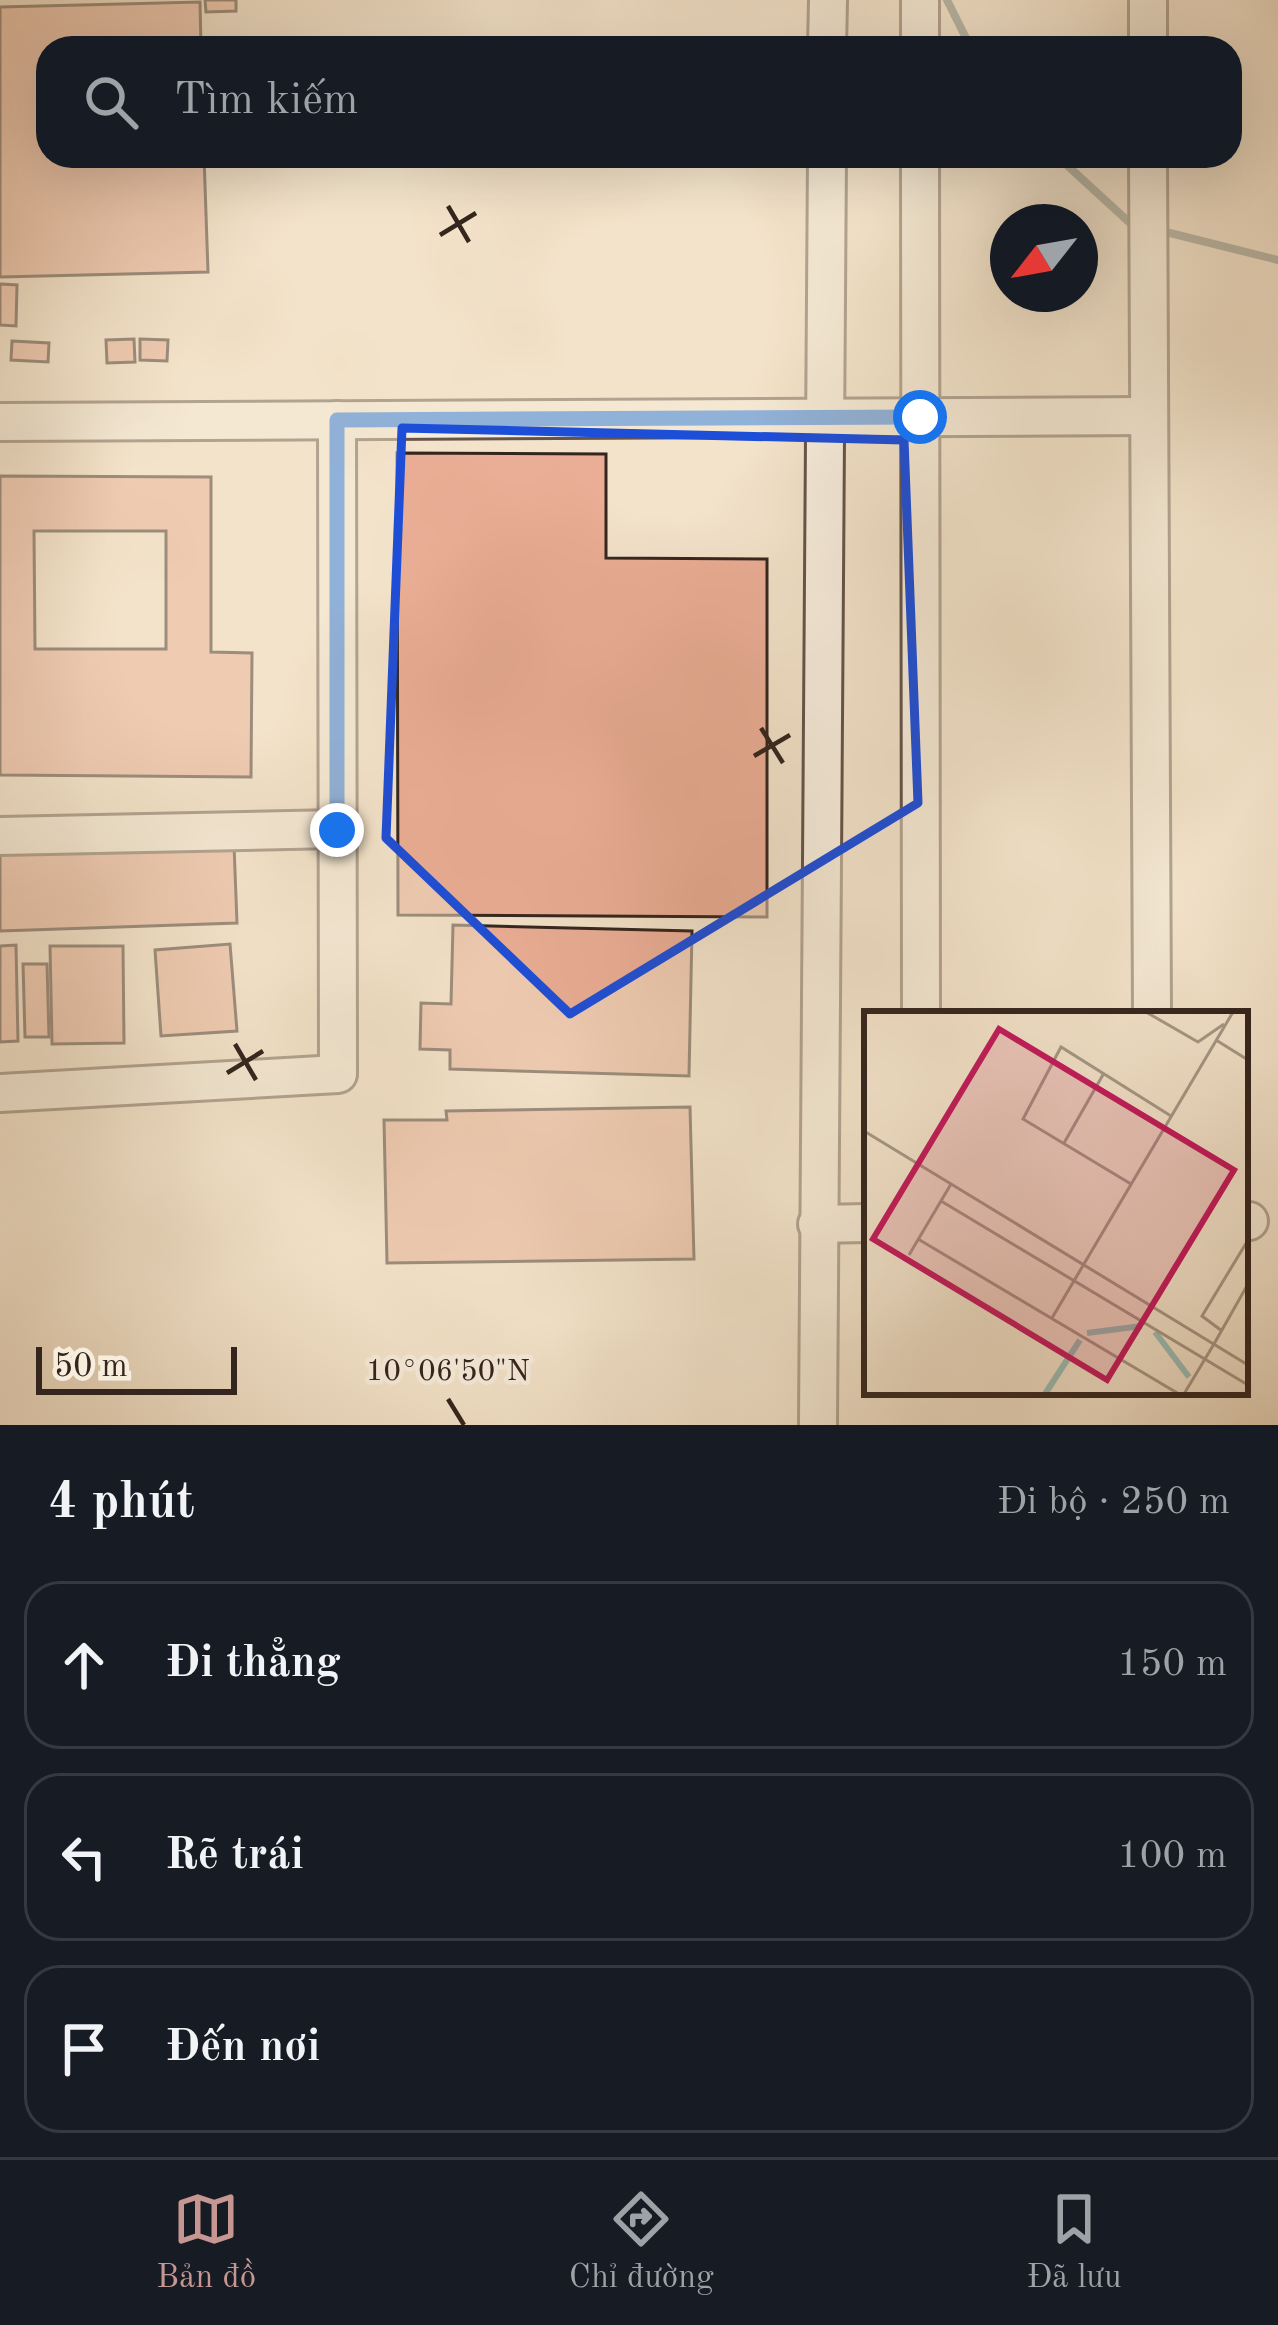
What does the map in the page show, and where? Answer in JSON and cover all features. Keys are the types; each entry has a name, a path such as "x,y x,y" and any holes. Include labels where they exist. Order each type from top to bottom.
{"street":[{"path":"827,36 828,0"},
{"path":"920,0 920,36"},
{"path":"1148,0 1148,36"},
{"path":"818,1425 826,168"},
{"path":"920,168 921,1011"},
{"path":"1148,168 1152,1011"},
{"path":"0,422 1149,416"},
{"path":"0,1093 338,1074 337,420"},
{"path":"0,836 337,830"},
{"path":"818,1224 864,1223"}],"highlighted area":[{"path":"402,428 904,440 918,803 570,1014 386,838"}],"building":[{"path":"205,0 236,0 236,11 206,12"},
{"path":"200,2 201,36 36,36 36,168 204,168 208,272 0,277 0,7"},
{"path":"0,284 17,285 16,326 0,325"},
{"path":"134,339 135,362 107,363 106,340"},
{"path":"140,339 168,340 167,361 140,360"},
{"path":"12,341 49,343 48,362 11,360"},
{"path":"397,453 606,454 606,558 767,559 767,917 398,915"},
{"path":"0,476 211,477 211,652 252,653 251,777 0,775","holes":["34,531 166,531 166,649 35,649"]},
{"path":"234,845 237,923 0,931 0,852"},
{"path":"453,925 692,931 689,1076 450,1069 450,1050 420,1049 421,1003 451,1004"},
{"path":"230,944 237,1031 161,1036 155,950"},
{"path":"16,945 18,1041 0,1042 0,946"},
{"path":"50,946 123,946 124,1043 52,1044"},
{"path":"23,964 47,964 49,1037 25,1037"},
{"path":"690,1107 694,1259 387,1263 384,1120 447,1120 446,1111"}],"waterway":[{"path":"947,0 965,36"},
{"path":"1070,168 1130,223 1138,225"},
{"path":"1158,230 1278,260"}],"route":[{"path":"337,830 337,420 920,417"}]}
